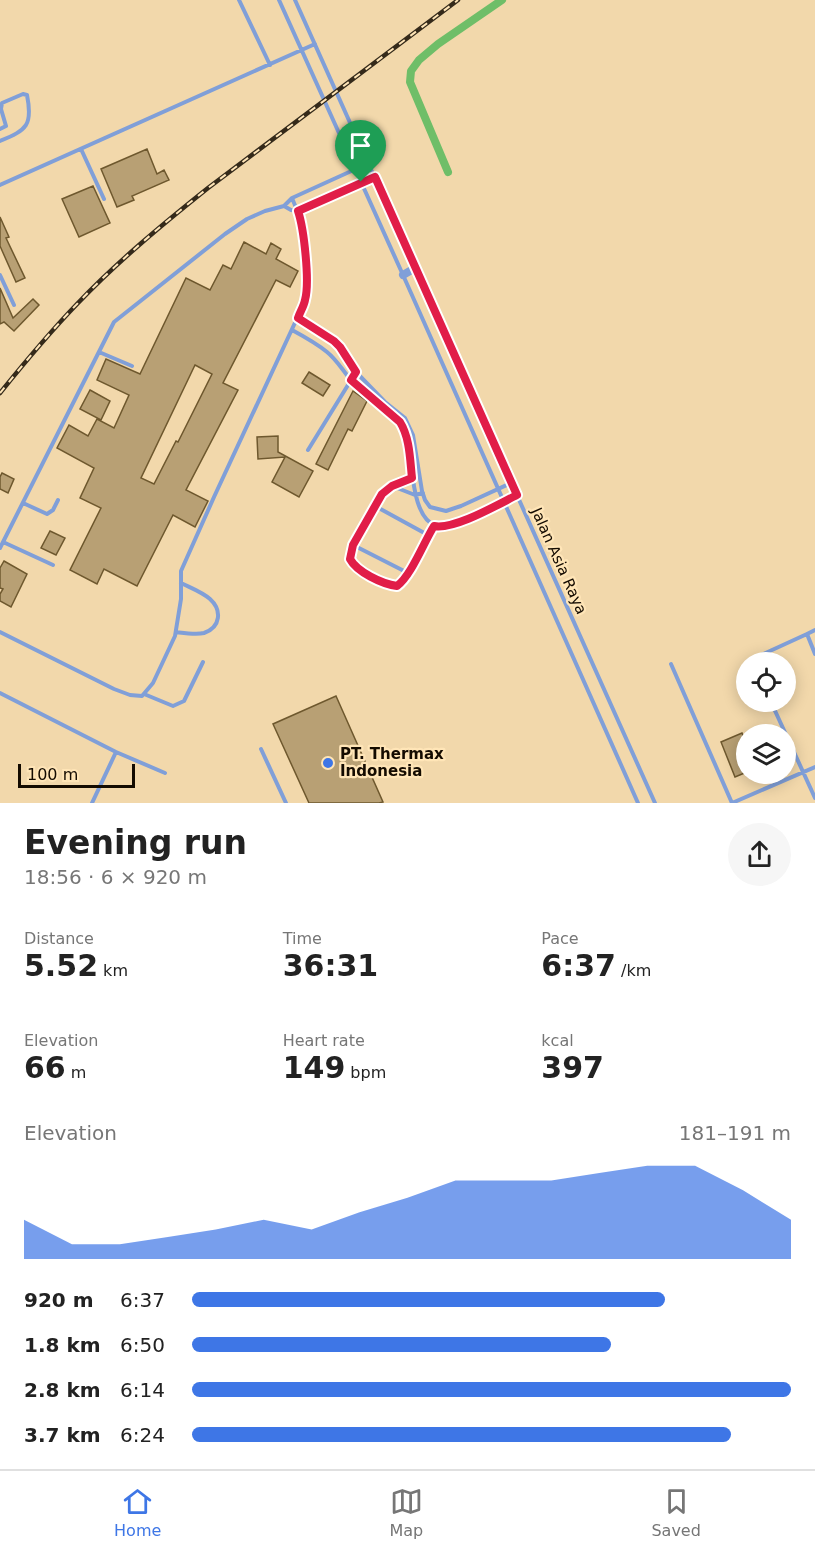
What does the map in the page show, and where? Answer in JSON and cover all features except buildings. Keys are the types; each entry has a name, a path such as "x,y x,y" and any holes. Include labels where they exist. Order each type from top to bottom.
{"street":[{"path":"403,275 415,268"}],"lane":[{"path":"239,0 270,65"},
{"name":"Jalan Asia Raya","path":"279,0 638,803"},
{"name":"Jalan Asia Raya","path":"295,0 655,803"},
{"path":"0,185 315,44"},
{"path":"0,129 6,126 1,109 2,103 23,94 27,95 30,108 28,123 19,133 0,141"},
{"path":"81,149 105,199"},
{"path":"0,548 114,322 247,219 284,206 292,198 369,163"},
{"path":"284,206 298,211 375,177"},
{"path":"0,632 130,695 142,696 153,683 176,632 181,599 181,571 213,497 306,299 307,280 302,222 292,198"},
{"path":"0,275 14,305"},
{"path":"298,318 334,341 356,372 385,402 405,418 413,435 419,477 425,500 430,507 446,511 511,483"},
{"path":"292,330 314,341 329,353 351,380 400,422 406,436 415,495 420,508 434,526 442,527 467,519 517,495"},
{"path":"99,352 132,366"},
{"path":"308,450 356,372"},
{"path":"419,477 392,486 382,494 353,545 350,559 361,571 397,586 402,583 434,526"},
{"path":"392,486 415,495 423,493"},
{"path":"23,503 47,514 53,510 58,500"},
{"path":"375,506 428,535"},
{"path":"3,542 53,565"},
{"path":"353,545 408,573"},
{"path":"176,632 204,633 217,623 219,616 212,601 181,583"},
{"path":"768,652 815,630"},
{"path":"807,634 815,654"},
{"path":"144,694 173,706 184,701 203,662"},
{"path":"671,664 732,803 815,767"},
{"path":"0,693 116,752 165,773"},
{"path":"776,712 815,798"},
{"path":"261,749 286,803"},
{"path":"92,803 116,752"}],"waterway":[{"path":"448,172 410,82 411,71 419,60 438,44 502,0"}],"railway":[{"path":"0,393 93,287 141,243 208,188 458,0"}],"place":[{"name":"PT. Thermax Indonesia","path":"328,763"}],"route":[{"path":"375,177 517,495 467,519 442,527 434,526 402,583 397,586 361,571 350,559 353,545 382,494 392,486 412,478 404,428 351,380 356,372 340,347 323,333 298,318 306,299 307,280 302,222 298,211 361,182 375,177"}]}
